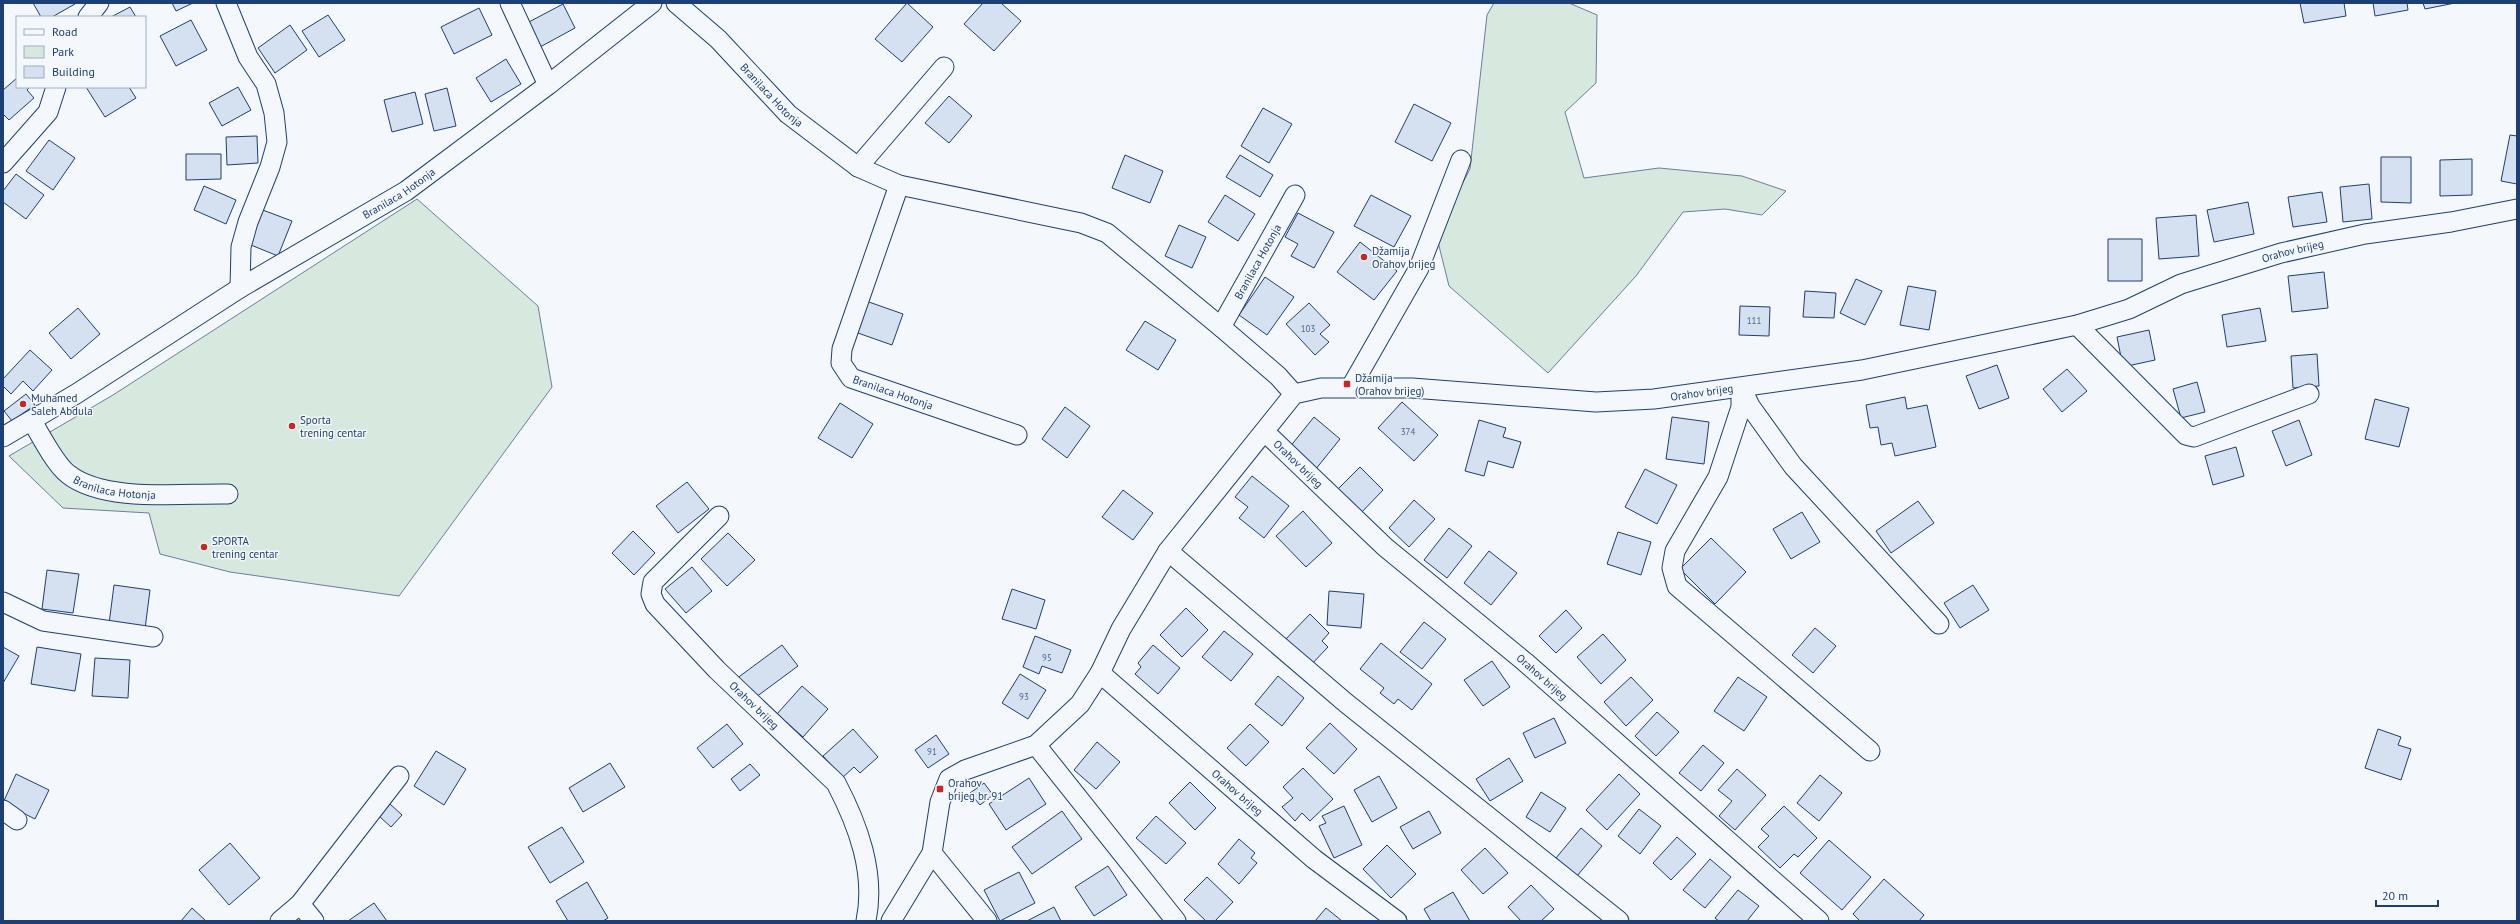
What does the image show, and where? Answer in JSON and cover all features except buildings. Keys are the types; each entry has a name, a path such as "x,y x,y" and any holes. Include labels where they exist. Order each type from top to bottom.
{"street":[{"path":"89,16 99,3"},
{"path":"226,3 248,57 266,84 274,113 277,142 270,167 248,222 241,247 240,288"},
{"path":"510,3 548,85"},
{"name":"Branilaca Hotonja","path":"3,437 32,422 240,288 406,191 548,85 652,3"},
{"name":"Branilaca Hotonja","path":"676,3 718,39 788,114 858,167 899,185 1081,223 1107,233 1278,376 1294,394"},
{"path":"858,167 944,67"},
{"path":"3,163 48,112 56,88"},
{"path":"1351,387 1419,268 1462,160"},
{"name":"Branilaca Hotonja","path":"899,185 842,350 841,363 851,378 1016,435"},
{"name":"Branilaca Hotonja","path":"1221,327 1295,195"},
{"name":"Orahov brijeg","path":"891,921 932,853 940,802 949,779 965,770 1036,745 1080,704 1100,673 1121,629 1168,551 1294,394 1321,388 1412,388 1596,402 1654,399 1862,370 2077,325 2129,309 2181,284 2280,253 2365,234 2451,222 2517,209"},
{"path":"2077,325 2186,435 2194,437 2309,394"},
{"name":"Orahov brijeg","path":"1741,388 1750,406 1793,466 1939,624"},
{"name":"Orahov brijeg","path":"1741,388 1741,407 1718,477 1675,551 1672,568 1677,586 1870,751"},
{"name":"Branilaca Hotonja","path":"32,422 67,473 87,486 119,493 228,494"},
{"name":"Orahov brijeg","path":"1265,432 1385,547 1524,662 1819,921"},
{"name":"Orahov brijeg","path":"719,516 653,582 651,594 655,604 717,670 836,783 848,806 860,837 867,868 869,905 866,921"},
{"path":"1168,551 1346,703 1619,921"},
{"path":"3,602 43,621 153,637"},
{"name":"Orahov brijeg","path":"1100,673 1314,859 1397,921"},
{"path":"1036,745 1176,921"},
{"path":"280,921 300,904 400,776"},
{"path":"932,853 987,921"},
{"path":"300,904 314,921"}],"green space":[{"path":"1494,3 1569,3 1597,15 1596,83 1565,112 1584,178 1659,168 1742,176 1786,191 1762,215 1725,209 1683,212 1636,276 1548,373 1449,286 1436,234 1470,169 1487,15"},
{"name":"Sporta trening centar","path":"417,199 538,306 552,387 399,596 230,572 160,554 149,513 63,508 9,456 113,395"}],"place":[{"name":"Džamija Orahov brijeg","path":"1364,257"},
{"name":"Džamija (Orahov brijeg)","path":"1347,384"},
{"name":"Muhamed Saleh Abdula","path":"23,404"},
{"name":"Sporta trening centar","path":"292,426"},
{"name":"SPORTA trening centar","path":"204,547"},
{"name":"Orahov brijeg br. 91","path":"940,789"}]}
